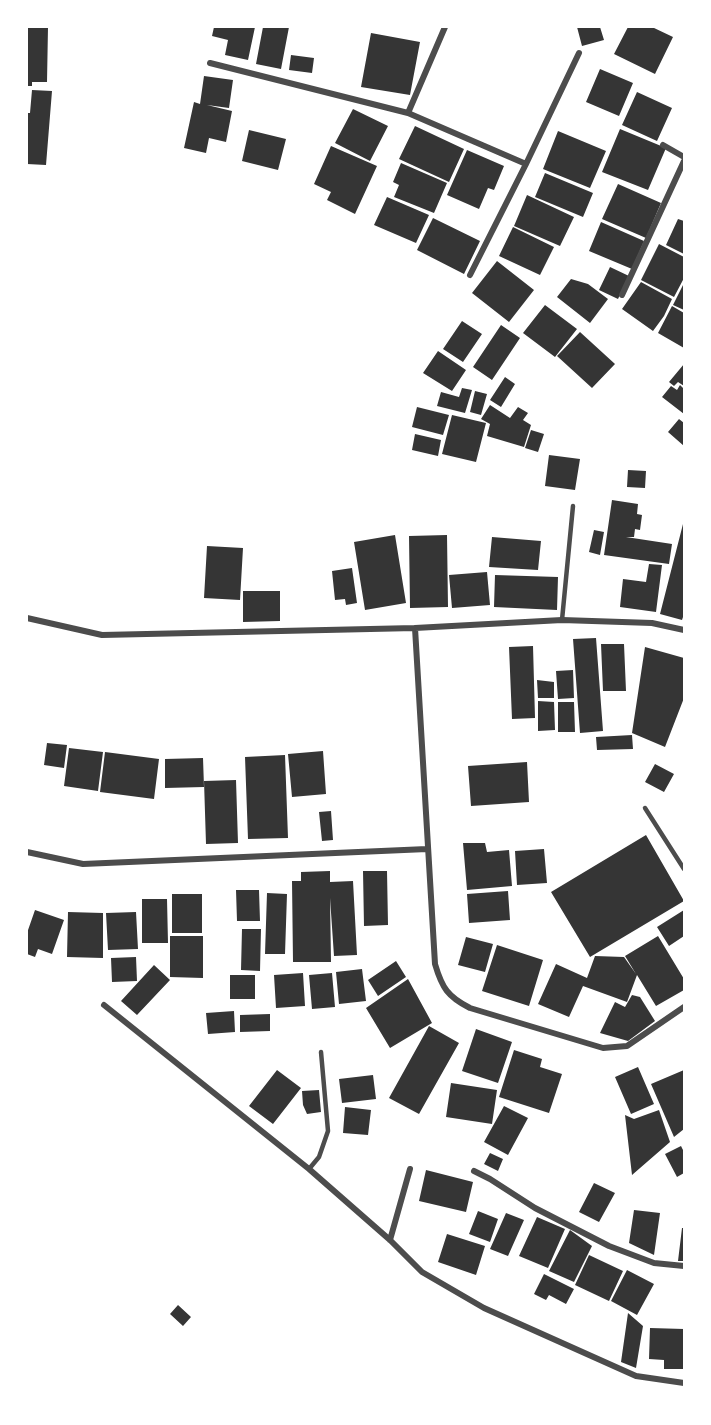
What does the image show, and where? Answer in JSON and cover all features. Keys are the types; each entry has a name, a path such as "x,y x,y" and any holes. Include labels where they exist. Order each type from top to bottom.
{"street":[{"path":"408,113 445,27"},
{"path":"470,275 579,53"},
{"path":"210,63 408,113 526,164"},
{"path":"622,295 684,159 663,145"},
{"path":"27,618 102,634 414,628 562,620 652,623 684,630"},
{"path":"414,628 435,964 441,984 454,1000 470,1008 603,1048 627,1046 684,1007"},
{"path":"27,852 83,864 427,849"},
{"path":"104,1005 309,1169 390,1240 422,1272 484,1308 636,1376 684,1383"},
{"path":"390,1240 410,1169"},
{"path":"474,1171 535,1208 609,1246 654,1263 684,1266"}],"lane":[{"path":"562,620 573,506"},
{"path":"645,808 684,869"},
{"path":"309,1169 319,1157 328,1131 321,1052"}],"building":[{"path":"27,27 48,27 47,82 32,82 32,86 27,86"},
{"path":"214,27 255,27 248,60 225,55 228,40 212,36"},
{"path":"263,27 289,27 281,69 256,64"},
{"path":"577,27 600,27 604,40 582,46"},
{"path":"628,27 652,27 673,37 655,74 614,54"},
{"path":"371,33 420,42 410,95 361,87"},
{"path":"291,55 314,58 312,73 289,70"},
{"path":"600,69 633,83 619,116 586,102"},
{"path":"204,76 233,80 229,108 207,105 232,111 226,142 209,138 206,153 184,148 194,102 200,104"},
{"path":"32,90 52,91 46,165 27,164 27,113 30,113"},
{"path":"637,92 672,108 657,141 622,125"},
{"path":"353,109 388,126 370,161 335,143"},
{"path":"415,126 464,149 449,182 399,159"},
{"path":"620,129 666,148 648,190 602,172"},
{"path":"249,130 286,139 278,170 242,161"},
{"path":"558,131 606,151 590,188 543,169"},
{"path":"331,146 377,166 355,214 327,200 331,192 314,184"},
{"path":"467,150 504,166 494,190 488,188 479,209 447,195"},
{"path":"401,163 447,183 434,213 394,197 399,185 393,182"},
{"path":"545,173 593,193 583,217 535,197"},
{"path":"618,184 661,203 646,238 602,219"},
{"path":"527,195 574,217 560,246 514,226"},
{"path":"387,197 429,215 416,243 374,225"},
{"path":"433,218 480,241 464,274 417,250"},
{"path":"678,219 684,221 684,254 666,245"},
{"path":"601,222 644,241 632,269 589,251"},
{"path":"513,227 554,247 540,275 499,256"},
{"path":"659,244 684,257 684,278 674,297 641,280"},
{"path":"497,261 534,290 509,322 472,293"},
{"path":"610,267 629,276 618,299 599,290"},
{"path":"571,279 588,284 608,299 590,323 557,297"},
{"path":"641,282 672,299 664,316 653,331 622,309"},
{"path":"684,283 684,310 673,305"},
{"path":"545,305 577,329 555,357 523,333"},
{"path":"672,306 684,313 684,348 658,333"},
{"path":"462,321 482,334 463,362 443,349"},
{"path":"501,325 520,338 492,380 473,367"},
{"path":"580,332 615,364 592,388 557,356"},
{"path":"438,351 466,370 452,391 423,373"},
{"path":"684,364 684,386 678,382 674,386 669,382"},
{"path":"505,377 515,384 501,407 490,400"},
{"path":"680,385 684,389 684,414 662,397 671,386 677,390"},
{"path":"462,388 472,390 465,413 437,406 441,392 459,397"},
{"path":"475,391 487,394 481,415 470,412"},
{"path":"490,405 510,418 518,407 528,413 523,420 531,425 524,447 487,436 490,424 481,419"},
{"path":"417,407 449,415 443,435 412,427"},
{"path":"452,415 486,423 476,462 442,454"},
{"path":"679,419 684,423 684,446 668,432"},
{"path":"531,430 544,434 538,452 525,448"},
{"path":"415,434 441,440 438,456 412,450"},
{"path":"549,455 580,459 575,490 545,486"},
{"path":"628,470 646,471 645,488 627,487"},
{"path":"612,500 638,504 637,514 642,515 640,530 635,529 634,537 626,537 672,544 669,564 604,555"},
{"path":"683,524 684,614 682,620 660,614"},
{"path":"594,530 604,532 600,555 589,552"},
{"path":"395,535 406,603 365,610 354,542"},
{"path":"447,535 448,607 410,608 409,536"},
{"path":"492,537 541,541 538,570 489,567"},
{"path":"207,546 243,548 240,600 204,598"},
{"path":"649,564 662,565 656,612 620,607 623,579 646,582"},
{"path":"352,568 357,603 346,605 345,599 335,600 332,571"},
{"path":"487,572 490,605 452,608 449,575"},
{"path":"495,575 558,577 557,610 494,607"},
{"path":"243,591 280,591 280,621 243,622"},
{"path":"596,638 603,731 580,733 573,639"},
{"path":"601,644 624,644 626,691 603,691"},
{"path":"533,646 535,718 512,719 509,647"},
{"path":"645,647 684,658 684,698 665,747 632,733"},
{"path":"573,670 574,698 558,699 556,671"},
{"path":"537,680 554,682 554,698 538,698"},
{"path":"538,701 554,702 555,730 538,731"},
{"path":"558,702 574,702 575,732 558,732"},
{"path":"632,735 633,749 597,750 596,737"},
{"path":"47,743 67,745 64,768 44,765"},
{"path":"69,748 103,752 98,791 64,786"},
{"path":"323,751 326,794 292,797 288,754"},
{"path":"105,752 159,759 154,799 100,792"},
{"path":"285,755 288,838 248,839 245,757"},
{"path":"203,758 204,787 165,788 165,759"},
{"path":"527,762 529,802 471,806 468,766"},
{"path":"655,764 674,774 664,792 645,782"},
{"path":"236,780 238,843 206,844 204,781"},
{"path":"331,811 333,840 322,841 319,812"},
{"path":"646,835 684,901 590,957 551,892"},
{"path":"463,843 485,843 487,852 509,850 512,886 467,890"},
{"path":"544,849 547,883 517,885 515,851"},
{"path":"330,871 330,882 353,881 357,955 334,956 330,898 331,962 293,962 292,881 301,881 301,872"},
{"path":"363,871 387,871 388,925 364,926"},
{"path":"236,890 259,890 260,921 237,921"},
{"path":"508,891 510,920 469,923 467,894"},
{"path":"267,893 287,894 285,954 265,954"},
{"path":"172,894 202,894 202,933 172,933"},
{"path":"142,899 167,899 168,943 142,943"},
{"path":"35,910 64,920 52,954 38,949 35,957 27,954 27,933"},
{"path":"684,910 684,936 669,946 657,927"},
{"path":"68,912 103,913 103,958 67,957"},
{"path":"136,912 138,949 108,950 106,913"},
{"path":"242,929 261,929 260,971 241,970"},
{"path":"170,936 203,936 203,978 170,977"},
{"path":"658,936 684,979 684,990 656,1006 637,975 627,1002 583,986 569,1017 538,1004 556,964 587,978 595,956 624,957 636,974 625,956"},
{"path":"466,937 493,944 485,972 458,965"},
{"path":"497,945 543,960 529,1006 482,991"},
{"path":"136,957 137,981 112,982 111,958"},
{"path":"396,961 406,977 378,996 368,980"},
{"path":"154,965 170,980 137,1015 121,1001"},
{"path":"362,969 366,1001 339,1004 336,972"},
{"path":"303,973 305,1006 276,1008 274,975"},
{"path":"332,973 335,1007 312,1009 309,975"},
{"path":"230,975 255,975 255,999 230,999"},
{"path":"408,979 432,1023 390,1048 366,1008"},
{"path":"632,995 640,997 655,1021 628,1041 600,1033 615,1002 625,1007"},
{"path":"234,1011 235,1032 208,1034 206,1013"},
{"path":"270,1014 270,1031 240,1032 240,1015"},
{"path":"429,1026 459,1043 419,1114 389,1098"},
{"path":"476,1029 512,1042 498,1083 462,1071"},
{"path":"514,1050 542,1059 540,1067 562,1074 549,1113 499,1097"},
{"path":"638,1067 654,1104 631,1114 615,1077"},
{"path":"277,1070 301,1088 273,1124 249,1106"},
{"path":"684,1070 684,1129 674,1137 651,1084"},
{"path":"373,1075 376,1099 342,1103 339,1079"},
{"path":"451,1083 497,1090 492,1124 446,1117"},
{"path":"319,1090 321,1112 307,1114 303,1105 302,1091"},
{"path":"504,1106 528,1118 508,1155 484,1142"},
{"path":"345,1107 371,1110 368,1135 343,1133"},
{"path":"659,1110 670,1142 632,1175 625,1115 634,1119"},
{"path":"681,1146 684,1152 684,1173 677,1177 665,1154"},
{"path":"490,1153 503,1159 498,1171 484,1164"},
{"path":"426,1170 473,1182 466,1212 419,1201"},
{"path":"594,1183 615,1193 599,1222 579,1212"},
{"path":"634,1210 660,1213 654,1255 629,1243"},
{"path":"478,1211 498,1219 490,1242 469,1234"},
{"path":"506,1213 524,1220 508,1256 490,1249"},
{"path":"537,1217 565,1229 548,1268 519,1256"},
{"path":"682,1228 684,1228 684,1261 678,1261"},
{"path":"570,1230 592,1246 574,1282 549,1271"},
{"path":"447,1234 485,1246 476,1275 438,1262"},
{"path":"589,1255 623,1271 609,1301 575,1285"},
{"path":"627,1270 654,1284 637,1315 611,1301"},
{"path":"544,1274 574,1289 566,1304 549,1295 546,1300 534,1294"},
{"path":"178,1305 191,1317 183,1326 170,1314"},
{"path":"628,1313 643,1326 636,1368 621,1362"},
{"path":"650,1328 684,1329 683,1369 664,1369 664,1360 649,1359"}]}
